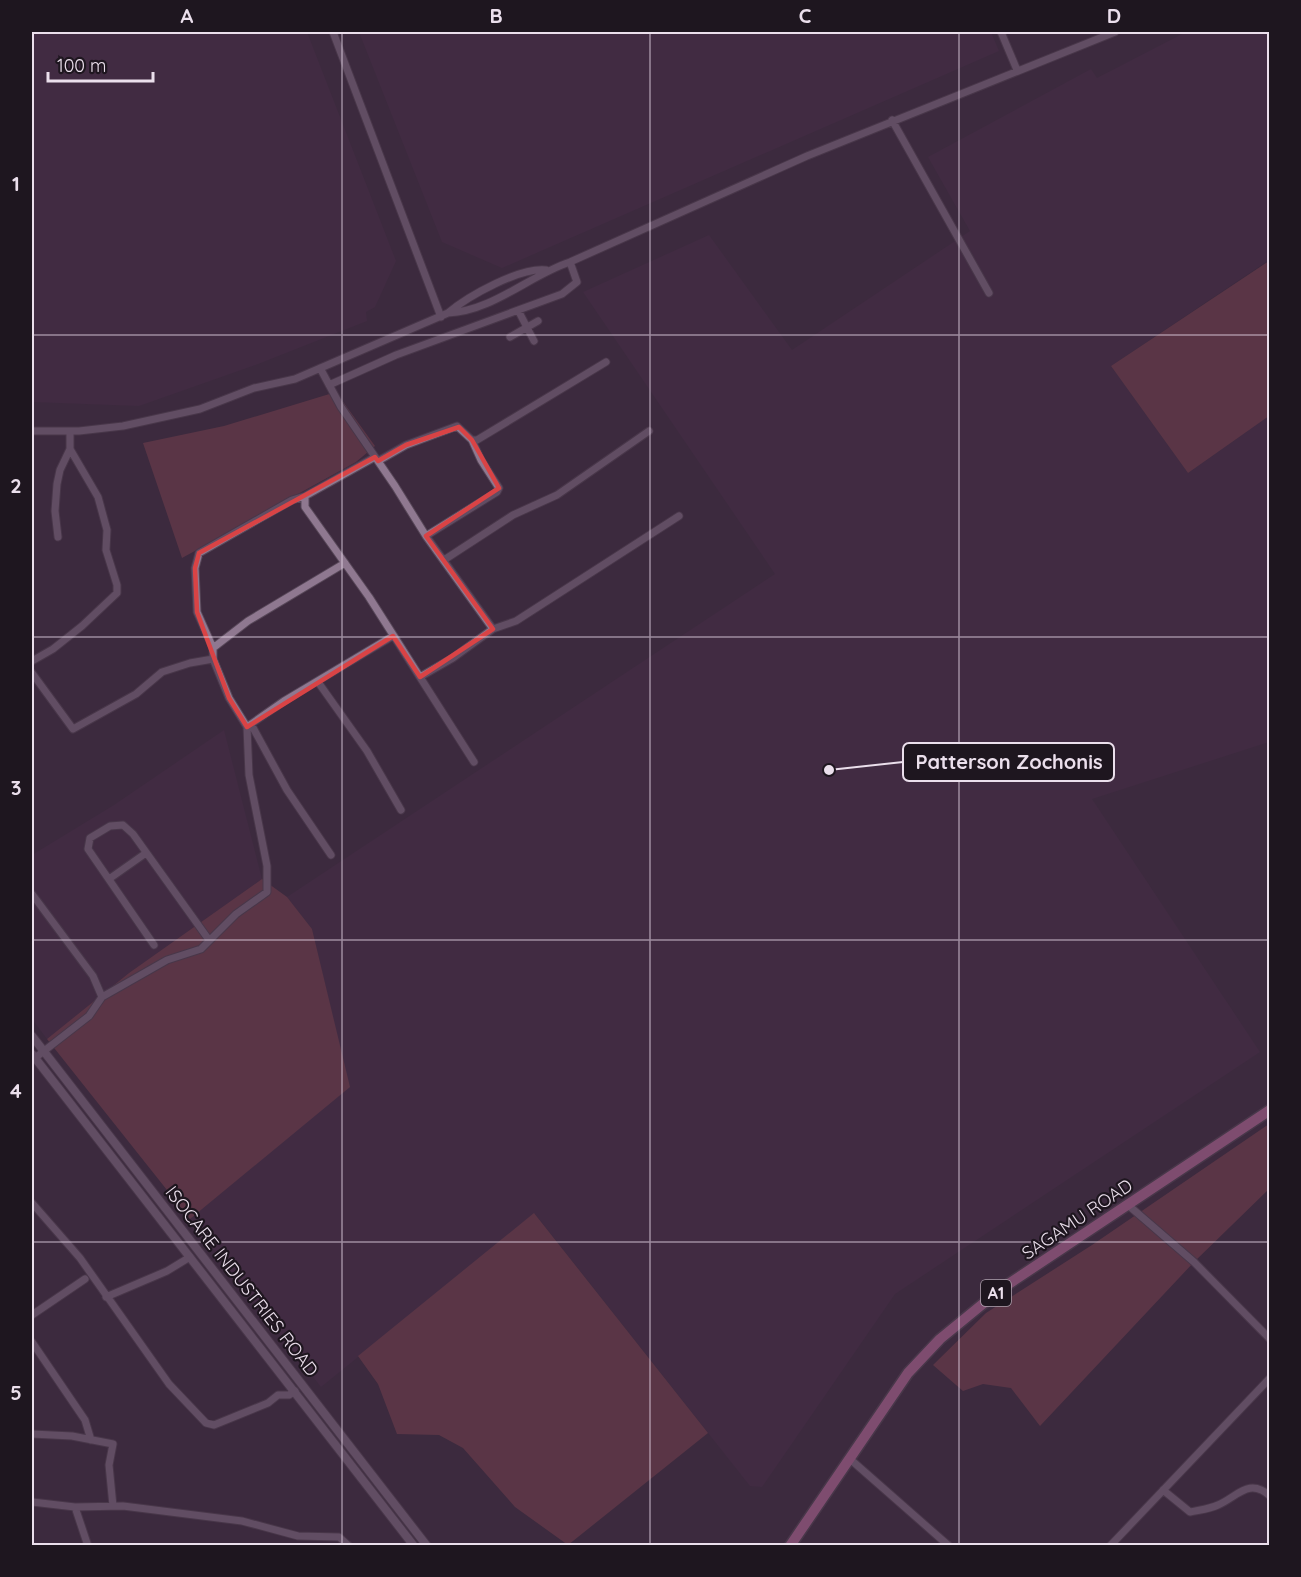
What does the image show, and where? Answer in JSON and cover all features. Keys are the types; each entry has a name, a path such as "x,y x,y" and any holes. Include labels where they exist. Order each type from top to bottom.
{"highway":[{"name":"SAGAMU ROAD","path":"790,1545 908,1373 940,1339 1001,1289 1269,1110"}],"street":[{"path":"333,32 445,315"},
{"path":"1001,32 1017,70"},
{"path":"445,315 458,304 494,286 535,269 546,270 570,262 892,120 1115,32"},
{"path":"892,120 989,293"},
{"path":"329,385 396,355 562,294 577,282 570,262"},
{"path":"32,431 70,431 123,426 200,409 254,388 295,379 445,315 459,312 512,291 538,278 546,270"},
{"path":"518,310 534,341"},
{"path":"510,337 538,321"},
{"path":"472,440 606,362"},
{"path":"320,368 426,536 493,629"},
{"path":"332,855 287,790 249,726 229,699 213,659 213,648 197,612 196,558 199,553 233,533 377,459 457,426 472,440 481,460 499,488 497,492 426,536"},
{"path":"58,537 55,511 57,484 60,470 70,449 70,431"},
{"path":"444,560 513,515 564,491 649,431"},
{"path":"32,661 53,649 82,626 117,593 117,585 106,550 107,530 98,497 70,449"},
{"path":"305,496 303,500 308,513 345,563 474,762"},
{"path":"420,677 453,658 493,629 516,621 679,516"},
{"path":"213,648 248,621 345,563"},
{"path":"249,726 284,701 393,636"},
{"path":"32,673 73,729 136,694 162,672 190,663 213,659"},
{"path":"318,682 367,751 401,810"},
{"path":"33,1056 43,1052 89,1016 102,997 167,960 201,949 236,914 267,892 267,866 249,775 249,726"},
{"path":"154,945 88,849 87,843 97,832 110,826 123,825 209,940"},
{"path":"109,879 146,853"},
{"path":"32,894 71,950 93,976 102,997"},
{"name":"ISOCARE INDUSTRIES ROAD","path":"32,1036 427,1545"},
{"name":"ISOCARE INDUSTRIES ROAD","path":"33,1056 295,1391 409,1543"},
{"path":"32,1203 75,1252 169,1384 210,1425 264,1405 278,1395 289,1395 295,1391"},
{"path":"1128,1205 1194,1262 1269,1339"},
{"path":"106,1298 167,1271 190,1257"},
{"path":"32,1315 85,1279"},
{"path":"32,1342 85,1420 91,1440"},
{"path":"1110,1545 1269,1378"},
{"path":"310,1411 317,1404"},
{"path":"32,1434 72,1436 113,1444 109,1465 113,1506"},
{"path":"850,1459 949,1545"},
{"path":"1163,1490 1190,1512 1218,1505 1248,1488 1255,1487 1269,1496"},
{"path":"32,1502 75,1507 113,1506 242,1521 298,1536 339,1537 348,1545"},
{"path":"75,1507 88,1545"}],"highlighted area":[{"path":"459,427 472,440 499,488 426,536 493,629 420,677 393,636 247,727 229,698 197,612 195,568 199,553 375,457 378,461 406,445"}],"shaded area":[{"path":"32,32 307,32 396,261 375,307 366,312 367,321 258,364 139,406 32,402"},
{"path":"359,32 991,32 999,51 502,268 442,242"},
{"path":"1186,32 1269,32 1269,260 1111,366 1188,473 1269,416 1269,742 1092,799 1260,1052 895,1294 762,1487 750,1486 535,1214 321,1387 190,1219 349,1087 312,929 287,897 775,574 583,292 709,235 792,350 970,231 928,157 1091,69 1097,78"},
{"path":"1269,261 1269,416 1188,473 1111,366"},
{"path":"336,392 375,446 356,462 182,558 143,443 224,426"},
{"path":"224,730 262,879 129,973 47,1039 32,1019 32,855 114,805"},
{"path":"262,879 287,897 312,929 350,1087 190,1219 47,1039 129,973"},
{"path":"1269,1124 1269,1189 1194,1262 1040,1426 1011,1388 983,1384 963,1391 933,1365 986,1313 1092,1245"},
{"path":"534,1213 708,1433 568,1545 515,1507 463,1448 439,1435 397,1434 378,1384 358,1356"}],"place":[{"name":"Patterson Zochonis","path":"829,770"}]}
